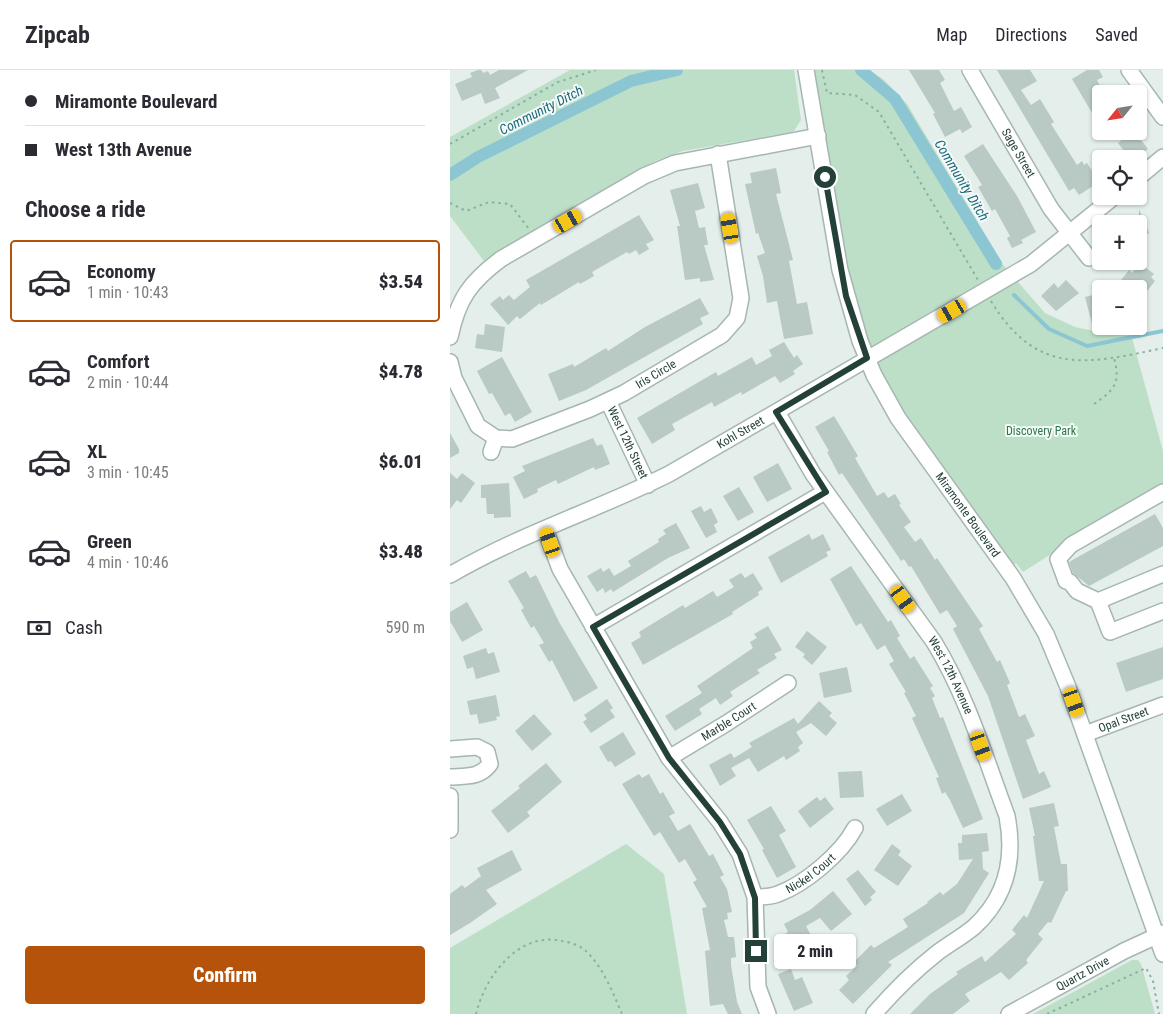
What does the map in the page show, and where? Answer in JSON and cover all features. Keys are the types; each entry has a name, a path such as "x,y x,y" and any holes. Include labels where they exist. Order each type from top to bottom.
{"street":[{"name":"Miramonte Boulevard","path":"806,70 840,270 846,296 867,358 886,397 913,440 1036,614 1054,653 1160,934 1163,954"},
{"name":"Sage Street","path":"970,70 1051,208 1089,258"},
{"path":"1130,70 1163,117"},
{"path":"450,337 457,307 471,285 501,259 644,176 675,163 818,136"},
{"name":"Iris Circle","path":"496,438 512,439 525,435 608,401 744,321 742,298 718,154"},
{"path":"1147,170 1163,156"},
{"name":"Kohl Street","path":"450,575 504,545 648,485 1031,264 1104,205"},
{"path":"450,362 454,378 478,426 496,438 491,452"},
{"name":"West 12th Street","path":"608,401 648,485"},
{"name":"West 12th Avenue","path":"776,412 826,492 934,642 948,666 962,694 1007,816 1011,836 1011,852 1006,876 987,914 911,975 874,1014"},
{"path":"593,627 826,492"},
{"path":"1163,492 1078,540 1058,559 1066,581 1070,582 1077,591 1098,601 1110,632 1163,611"},
{"path":"545,529 560,569 669,758 734,841 746,868 755,898 758,986 768,1014"},
{"path":"1098,601 1163,574"},
{"name":"Marble Court","path":"669,758 788,683"},
{"name":"Opal Street","path":"1085,734 1163,706"},
{"path":"450,749 477,747 487,752 490,764 484,771 478,774 450,777"},
{"path":"450,796 450,830"},
{"name":"Nickel Court","path":"755,898 777,895 800,882 844,846 855,828"},
{"name":"Quartz Drive","path":"1008,1014 1160,934"}],"path":[{"path":"450,144 558,82 596,70"},
{"path":"822,70 827,93 855,94 879,112 1004,323 1032,348 1053,357 1092,362 1163,348"},
{"path":"450,203 466,211 489,202 510,204 537,238"},
{"path":"1094,404 1115,387 1117,375 1114,358"},
{"path":"476,1014 483,991 492,976 505,961 524,946 537,939 553,938 568,942 585,950 598,965 622,1014"},
{"path":"1047,1014 1146,968 1153,981 1159,1014"}],"green space":[{"path":"570,70 794,70 801,120 794,131 787,133 683,151 655,161 484,261 450,216 450,137"},
{"name":"Discovery Park","path":"806,70 869,70 883,79 907,104 1004,266 1045,313 1075,327 1092,331 1092,335 1131,335 1163,451 1163,489 1089,530 1023,572 1016,563 1008,572 931,467 860,341"},
{"path":"626,844 664,874 687,1014 450,1014 450,948"},
{"path":"1132,960 1138,960 1141,964 1155,1014 1033,1014"}],"building":[{"path":"481,70 483,73 488,71 490,75 499,70 528,70 495,88 500,98 485,104 481,93 462,101 455,84 472,77 470,73"},
{"path":"909,70 939,70 945,80 940,83 954,111 961,107 972,127 962,133 960,129 945,137 933,114 935,113"},
{"path":"997,70 1030,70 1037,81 1021,90 1031,105 1040,99 1054,122 1051,124 1077,165 1082,161 1084,165 1087,163 1092,171 1092,187 1079,195 1074,188 1069,191"},
{"path":"1087,70 1099,70 1103,77 1097,80 1100,85 1092,85 1092,113 1072,79"},
{"path":"1122,140 1141,140 1148,149 1123,150 1118,143"},
{"path":"983,144 1017,196 1036,232 1021,240 1023,243 1012,248 1007,238 1010,236 995,209 992,211 978,187 982,185 964,156"},
{"path":"776,168 781,193 776,194 793,260 789,261 797,304 807,302 813,334 784,339 777,301 767,303 763,276 757,256 765,253 758,233 756,234 745,184 752,183 750,173"},
{"path":"698,183 705,208 695,211 699,228 705,227 708,245 704,245 714,280 700,282 700,278 685,280 677,226 680,226 670,190"},
{"path":"639,215 654,240 646,244 649,249 639,255 636,250 629,254 627,252 592,272 594,276 580,284 579,282 541,305 540,303 520,319 517,316 508,325 490,304 500,296 503,300 509,295 514,300 530,287 526,280"},
{"path":"1147,268 1154,274 1151,277 1155,281 1147,291 1147,280 1121,280 1129,270 1132,273 1134,270"},
{"path":"1066,280 1079,293 1056,311 1041,296 1054,283 1058,288"},
{"path":"1092,295 1092,324 1085,297"},
{"path":"700,298 709,314 700,318 703,324 586,390 559,401 548,374 573,364 574,367 606,348 608,351 645,327"},
{"path":"485,324 505,327 502,352 475,348 477,334 484,335"},
{"path":"784,342 794,358 797,355 803,364 793,371 795,374 780,383 775,376 742,395 741,392 714,407 712,402 672,424 675,430 652,444 637,418 716,372 718,376 752,357 756,365 772,356 769,350"},
{"path":"502,357 532,412 515,422 510,413 505,416 492,393 489,394 477,371"},
{"path":"834,416 858,456 855,458 877,496 884,492 888,498 895,494 901,504 899,505 911,522 904,527 915,542 921,538 935,560 937,558 983,626 979,629 997,662 1000,660 1010,683 1007,685 1019,717 1025,714 1035,736 1026,740 1039,774 1044,771 1051,787 1023,799 988,696 953,629 957,626 947,610 940,614 911,566 909,567 904,559 901,561 842,473 839,475 827,452 829,451 815,427"},
{"path":"450,433 459,449 459,453 450,458"},
{"path":"593,438 597,446 602,444 610,464 595,470 594,467 558,484 556,480 537,489 538,492 524,499 513,477 525,471 522,466"},
{"path":"778,463 792,489 767,502 753,477"},
{"path":"450,473 457,479 462,473 475,483 461,503 457,500 450,509"},
{"path":"509,483 511,517 494,518 494,514 487,514 486,498 481,498 481,485"},
{"path":"739,487 754,512 738,521 723,496"},
{"path":"701,506 704,512 711,508 718,522 714,525 717,532 706,538 691,511"},
{"path":"1155,514 1163,528 1163,546 1089,586 1073,573 1069,562"},
{"path":"676,523 690,548 668,558 613,592 611,589 605,593 603,588 597,592 587,576 601,568 603,572 609,568 614,576 631,566 628,561 659,542 658,539 666,534 663,530"},
{"path":"809,534 812,540 823,534 831,550 826,552 828,556 781,583 768,557"},
{"path":"851,566 888,622 891,620 900,636 897,638 910,659 914,656 933,686 930,688 935,696 932,698 940,718 943,717 983,819 963,828 950,800 945,792 942,794 936,778 939,777 912,718 916,716 904,693 906,692 889,664 894,661 885,645 877,650 861,623 856,626 830,579"},
{"path":"526,571 530,578 536,575 559,622 598,688 574,702 552,660 549,662 539,645 544,643 534,626 531,628 521,610 524,608 508,581"},
{"path":"741,573 745,578 753,573 763,589 758,592 759,595 732,612 733,614 643,665 631,643 641,637 639,632 683,605 685,608 713,591 717,597 734,587 729,580"},
{"path":"467,602 483,630 462,642 450,621 450,612"},
{"path":"768,626 782,650 774,654 777,658 757,670 760,673 730,692 733,696 720,705 716,698 699,709 702,714 675,731 665,716 702,693 697,686 753,648 750,642 757,638 754,634"},
{"path":"807,631 827,647 812,665 803,657 805,654 795,647"},
{"path":"1163,647 1163,679 1126,692 1116,663"},
{"path":"486,648 488,654 494,652 500,672 476,679 473,667 467,669 463,656"},
{"path":"847,667 852,692 824,698 819,673"},
{"path":"496,695 500,716 496,717 497,720 479,724 477,714 470,715 467,701"},
{"path":"607,699 613,708 610,710 615,717 591,733 583,722 587,719 584,715"},
{"path":"819,701 832,713 829,716 837,723 826,736 811,723 796,732 803,743 798,747 800,751 786,760 784,756 758,772 749,758 731,768 736,776 720,786 709,765 731,753 734,758 752,747 749,743 794,718 798,724"},
{"path":"534,714 552,734 532,751 515,731"},
{"path":"623,732 636,754 615,767 611,761 608,762 599,747"},
{"path":"546,763 562,782 527,812 530,816 508,833 491,811 520,788 518,786"},
{"path":"862,771 864,797 840,798 838,772"},
{"path":"639,774 642,778 649,774 660,794 663,792 675,813 669,816 678,831 690,824 709,856 713,854 724,875 720,877 727,889 732,912 727,913 728,919 724,920 728,937 734,937 736,957 731,958 731,965 737,1002 742,1014 728,1014 723,1004 710,1006 705,951 710,950 702,908 707,907 693,882 697,880 685,859 679,863 660,832 654,836 622,784"},
{"path":"902,794 912,811 887,826 876,809"},
{"path":"817,797 820,801 825,797 834,809 810,828 798,811"},
{"path":"1054,803 1059,826 1054,827 1061,864 1067,864 1068,891 1066,891 1051,923 1048,922 1038,934 1043,939 1026,960 1028,963 1009,980 1001,972 965,994 970,1001 953,1014 910,1014 930,994 958,974 956,972 982,956 985,962 1016,934 1012,930 1024,915 1027,918 1044,881 1039,881 1033,836 1035,836 1029,808"},
{"path":"771,806 786,831 779,835 796,867 777,878 762,850 764,849 747,820"},
{"path":"987,833 989,851 982,852 983,869 989,873 964,913 888,962 892,965 853,1004 839,990 849,980 846,976 857,966 854,962 871,945 874,948 908,927 903,919 928,903 940,892 943,895 957,884 973,859 959,860 958,843 962,843 962,835"},
{"path":"892,844 901,851 898,855 912,866 898,886 874,870"},
{"path":"512,850 522,870 486,890 497,904 450,935 450,894 462,885 465,888 481,876 477,868"},
{"path":"858,870 876,892 870,897 872,900 865,906 846,879"},
{"path":"833,891 852,914 831,931 820,918 806,926 815,943 793,955 783,935 788,932 784,924 810,910"},
{"path":"791,969 795,980 802,977 813,1003 794,1011 778,974"}],"waterway":[{"name":"Community Ditch","path":"450,175 478,157 631,81 677,70"},
{"name":"Community Ditch","path":"861,70 895,99 996,264"},
{"name":"Community Ditch","path":"1014,295 1049,329 1087,346 1163,331"}],"route":[{"path":"756,951 755,898 746,868 734,841 685,781 669,758 593,627 826,492 776,412 867,358 846,296 833,232 825,177"}]}
